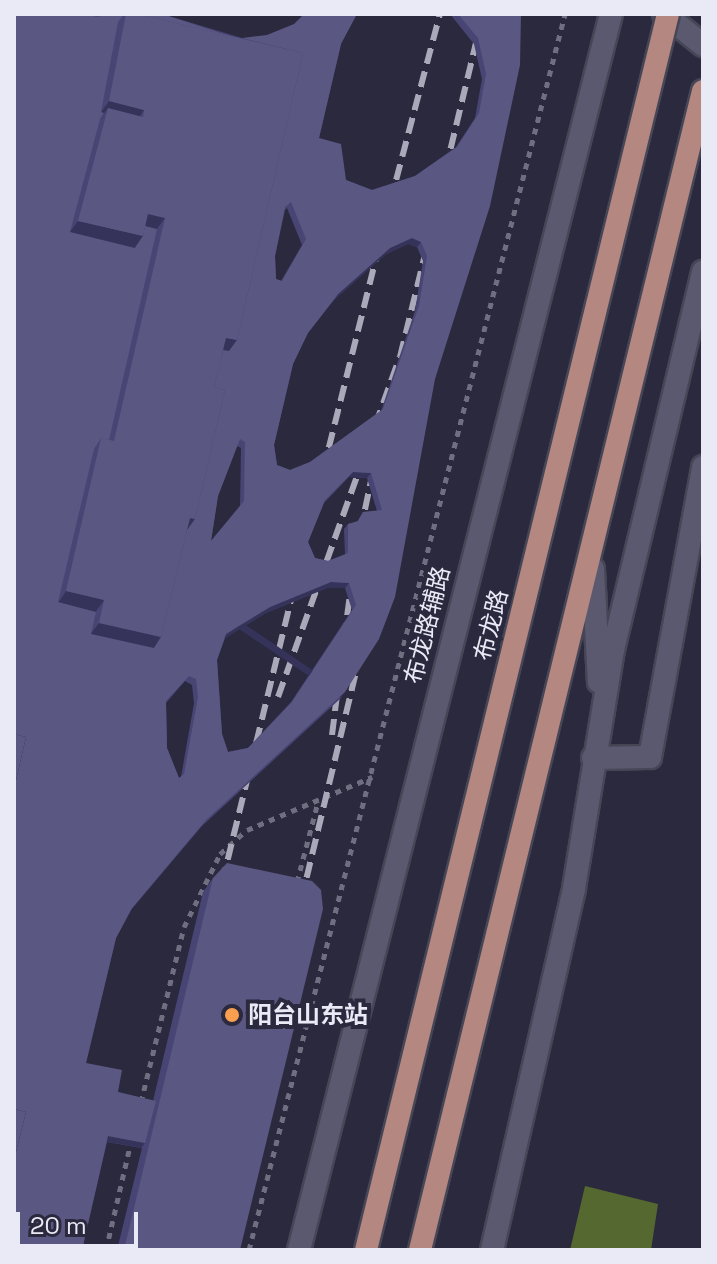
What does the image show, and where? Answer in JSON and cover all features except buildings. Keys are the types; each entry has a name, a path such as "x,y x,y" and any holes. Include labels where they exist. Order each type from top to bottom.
{"main road":[{"name":"布龙路辅路","path":"299,1250 611,14"},
{"path":"666,14 703,45"},
{"name":"布龙路","path":"366,1250 666,14"},
{"path":"420,1250 703,91"},
{"path":"601,707 592,572 703,112"},
{"path":"492,1250 574,888 601,707 703,272"},
{"path":"593,758 650,757 703,467"}],"path":[{"path":"249,1250 373,776 565,14"},
{"path":"139,1112 184,927 207,875 226,847 247,830 373,776"},
{"path":"297,882 318,802"},
{"path":"106,1250 135,1128"}],"green space":[{"path":"585,1186 658,1204 651,1250 570,1250"}],"railway":[{"path":"390,203 440,14"},
{"path":"445,172 483,14"},
{"path":"323,471 380,242"},
{"path":"278,697 400,357 428,242"},
{"path":"360,533 375,462"},
{"path":"222,883 296,580"},
{"path":"344,639 352,580"},
{"path":"301,901 361,652"},
{"path":"332,735 339,679"}],"place":[{"name":"阳台山东站","path":"232,1015"}]}
